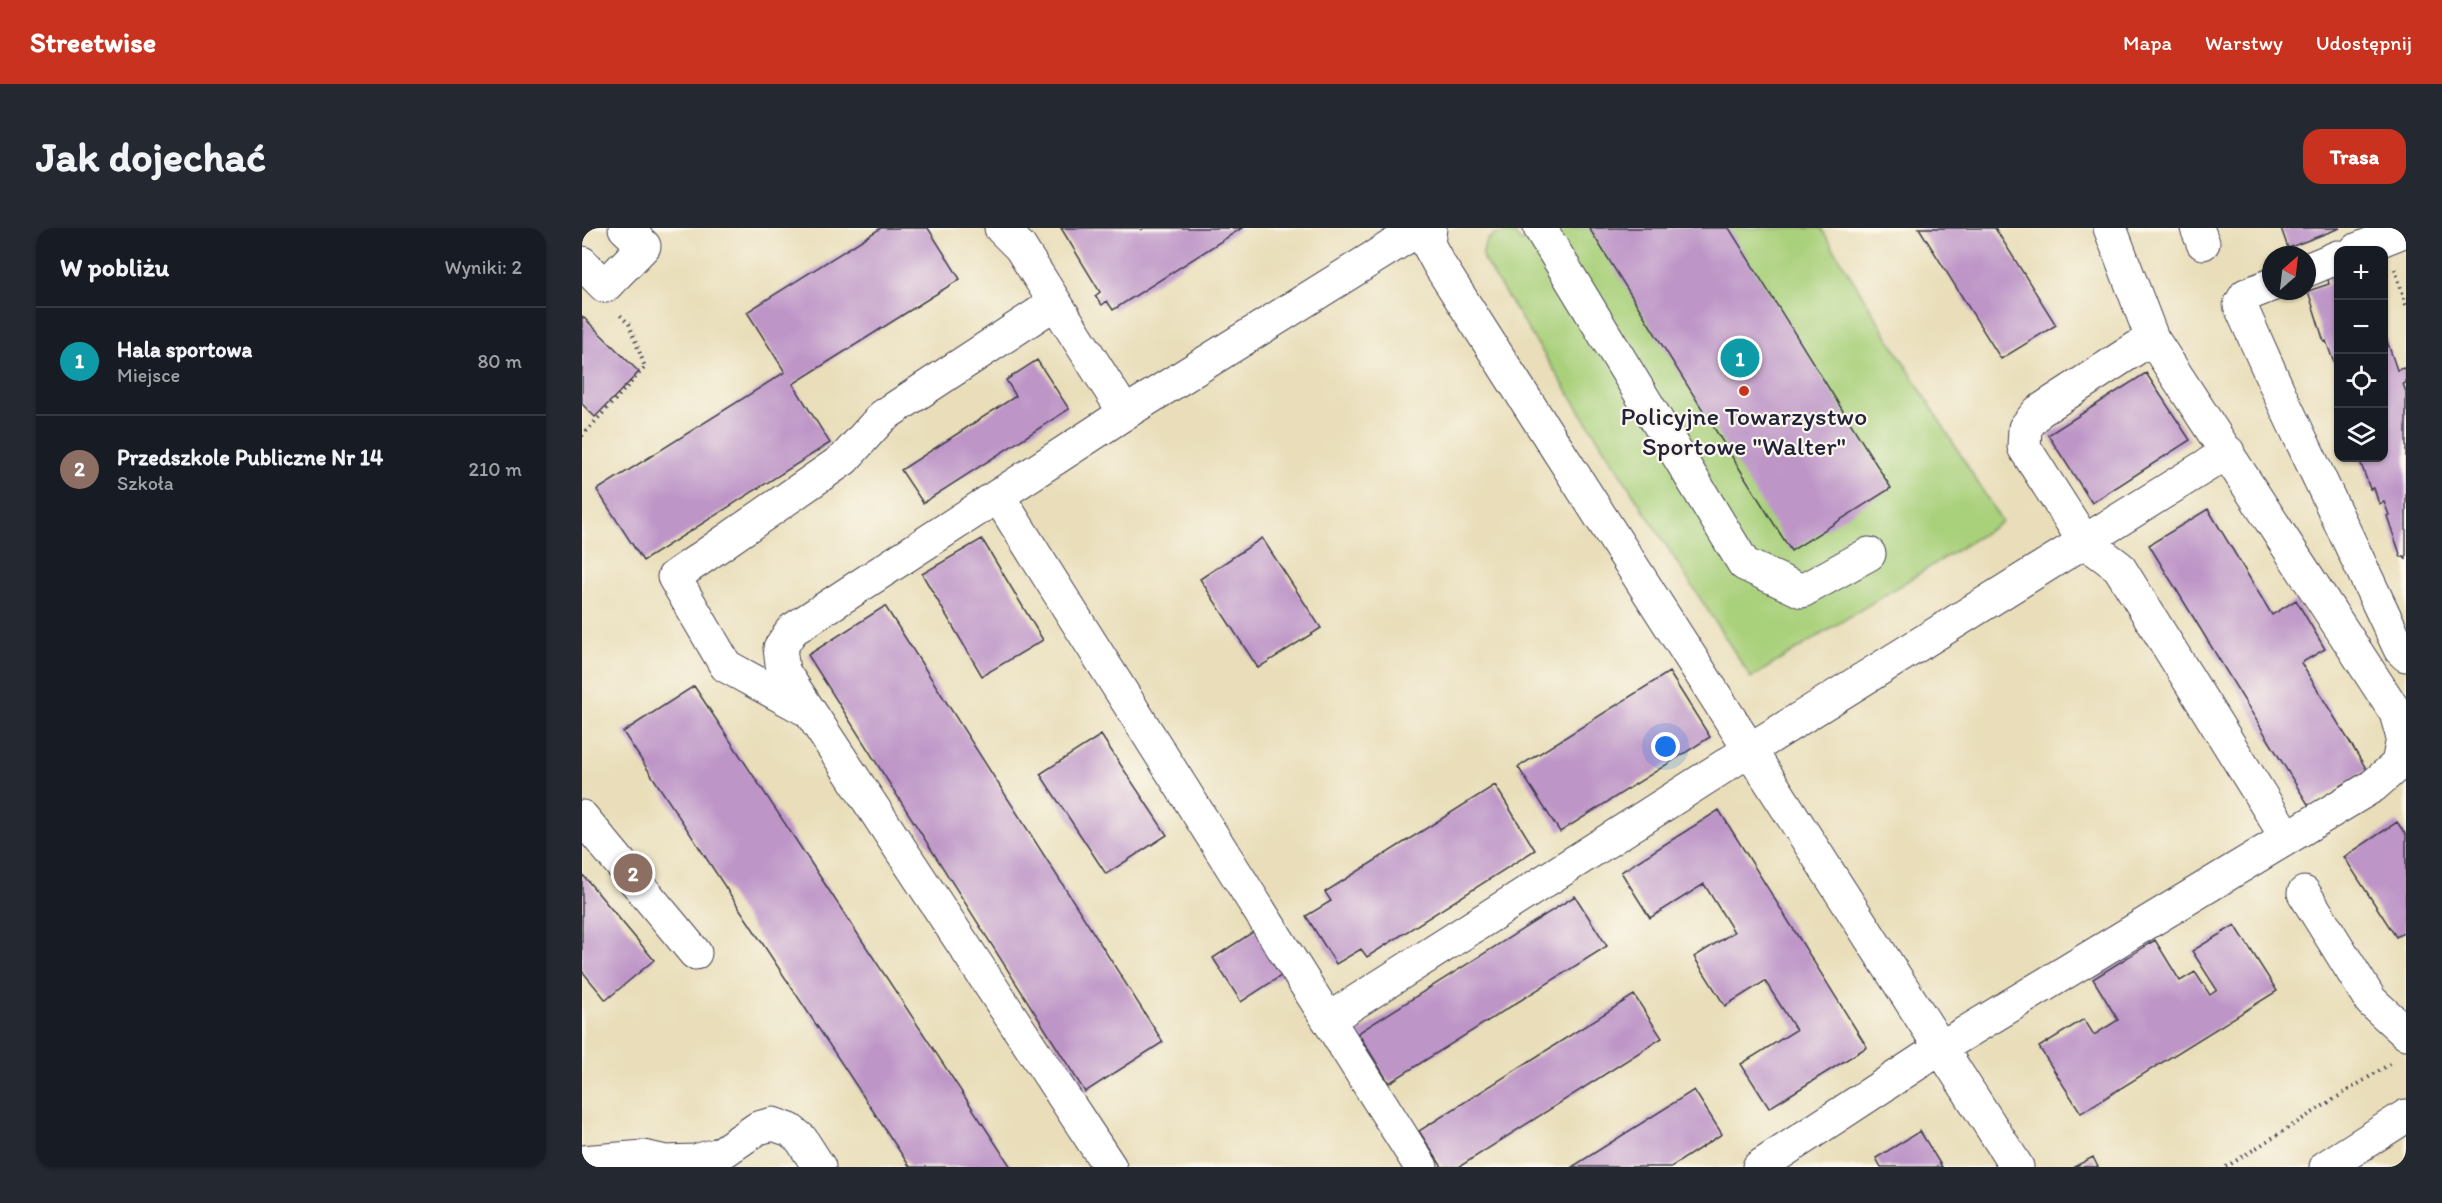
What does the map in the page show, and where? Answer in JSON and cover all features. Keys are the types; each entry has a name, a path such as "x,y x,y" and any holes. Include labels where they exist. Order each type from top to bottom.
{"main road":[{"path":"1001,228 1020,248 1125,413"},
{"path":"1110,1167 783,671 780,648 792,630 1125,413 1421,228"},
{"path":"1430,228 1428,244 1440,266 2017,1167"},
{"path":"1540,228 1744,564 1802,591 1869,554"},
{"path":"1759,1167 1942,1047 2373,786 2398,764 2403,738 2396,712 2152,338 2110,228"},
{"path":"2366,246 2406,230"},
{"path":"582,264 605,286 644,246 638,232"},
{"path":"2316,266 2334,259"},
{"path":"2262,289 2246,295 2240,305 2281,398 2395,638 2406,655"},
{"path":"810,712 726,666 674,577 844,459 883,416 1055,303"},
{"path":"2152,338 2038,412 2025,428 2024,447 2084,542 2119,567 2287,838"},
{"path":"1329,1019 1751,749 2228,452"},
{"path":"998,496 1421,1167"},
{"path":"582,818 695,954"},
{"path":"2304,893 2401,1047"},
{"path":"2326,1167 2406,1116"},
{"path":"582,1162 644,1157 666,1162 695,1161 720,1154 758,1128 773,1124 790,1130 801,1139 819,1167"}],"path":[{"path":"582,436 645,368 629,324 614,309"},
{"path":"2226,1167 2401,1047"}],"green space":[{"name":"Policyjne Towarzystwo Sportowe \"Walter\"","path":"1547,228 1821,228 2002,522 1751,678 1483,259 1484,245 1494,235 1514,233 1521,242"}],"building":[{"path":"881,228 928,228 960,279 793,384 830,443 643,561 597,490 785,372 747,312"},
{"path":"1061,228 1140,228 1141,230 1144,228 1242,228 1113,310 1107,301 1102,305 1095,296 1100,292"},
{"path":"1589,228 1729,228 1891,488 1791,551"},
{"path":"1919,228 1995,228 2056,325 2001,359"},
{"path":"2281,228 2340,228 2293,246 2287,246"},
{"path":"2334,272 2334,363 2326,341 2324,342 2311,300 2316,300 2316,288 2329,284 2327,275"},
{"path":"582,316 639,372 595,417 582,404"},
{"path":"2388,344 2397,370 2404,368 2406,373 2406,383 2403,384 2406,392 2406,560 2404,556 2401,557 2384,502 2379,504 2374,488 2370,489 2360,462 2388,462"},
{"path":"1037,360 1069,409 923,503 901,470 1016,396 1006,380"},
{"path":"2146,373 2190,440 2092,503 2048,435"},
{"path":"2208,509 2272,615 2296,600 2325,649 2301,663 2367,770 2309,806 2149,545"},
{"path":"1262,538 1321,628 1258,668 1200,579"},
{"path":"982,539 1043,640 982,676 922,574"},
{"path":"885,606 1163,1042 1085,1092 808,655"},
{"path":"1669,672 1710,737 1560,832 1518,767"},
{"path":"694,686 1011,1167 910,1167 623,732"},
{"path":"1101,735 1167,835 1106,874 1040,774"},
{"path":"1495,785 1535,850 1367,957 1361,949 1336,964 1306,916 1331,901 1325,892"},
{"path":"1719,810 1867,1047 1769,1108 1741,1064 1796,1030 1765,981 1725,1006 1694,957 1734,932 1704,884 1650,918 1621,872"},
{"path":"2397,822 2406,835 2406,931 2396,937 2344,857"},
{"path":"582,874 654,960 606,1000 582,971"},
{"path":"1575,896 1607,946 1389,1083 1358,1033"},
{"path":"2235,925 2277,991 2081,1113 2039,1047 2084,1019 2094,1035 2118,1020 2093,979 2155,940 2180,981 2195,972 2210,995 2217,990 2192,951"},
{"path":"1262,926 1290,970 1241,1002 1213,958"},
{"path":"1634,995 1662,1038 1459,1167 1442,1167 1419,1131"},
{"path":"1694,1090 1722,1134 1671,1167 1572,1167"},
{"path":"1920,1131 1942,1167 1881,1167 1876,1158"},
{"path":"2093,1157 2098,1167 2074,1167"}],"place":[{"name":"Hala sportowa","path":"1740,358"},
{"name":"Policyjne Towarzystwo Sportowe \"Walter\"","path":"1744,391"},
{"name":"Przedszkole Publiczne Nr 14","path":"633,873"}]}
